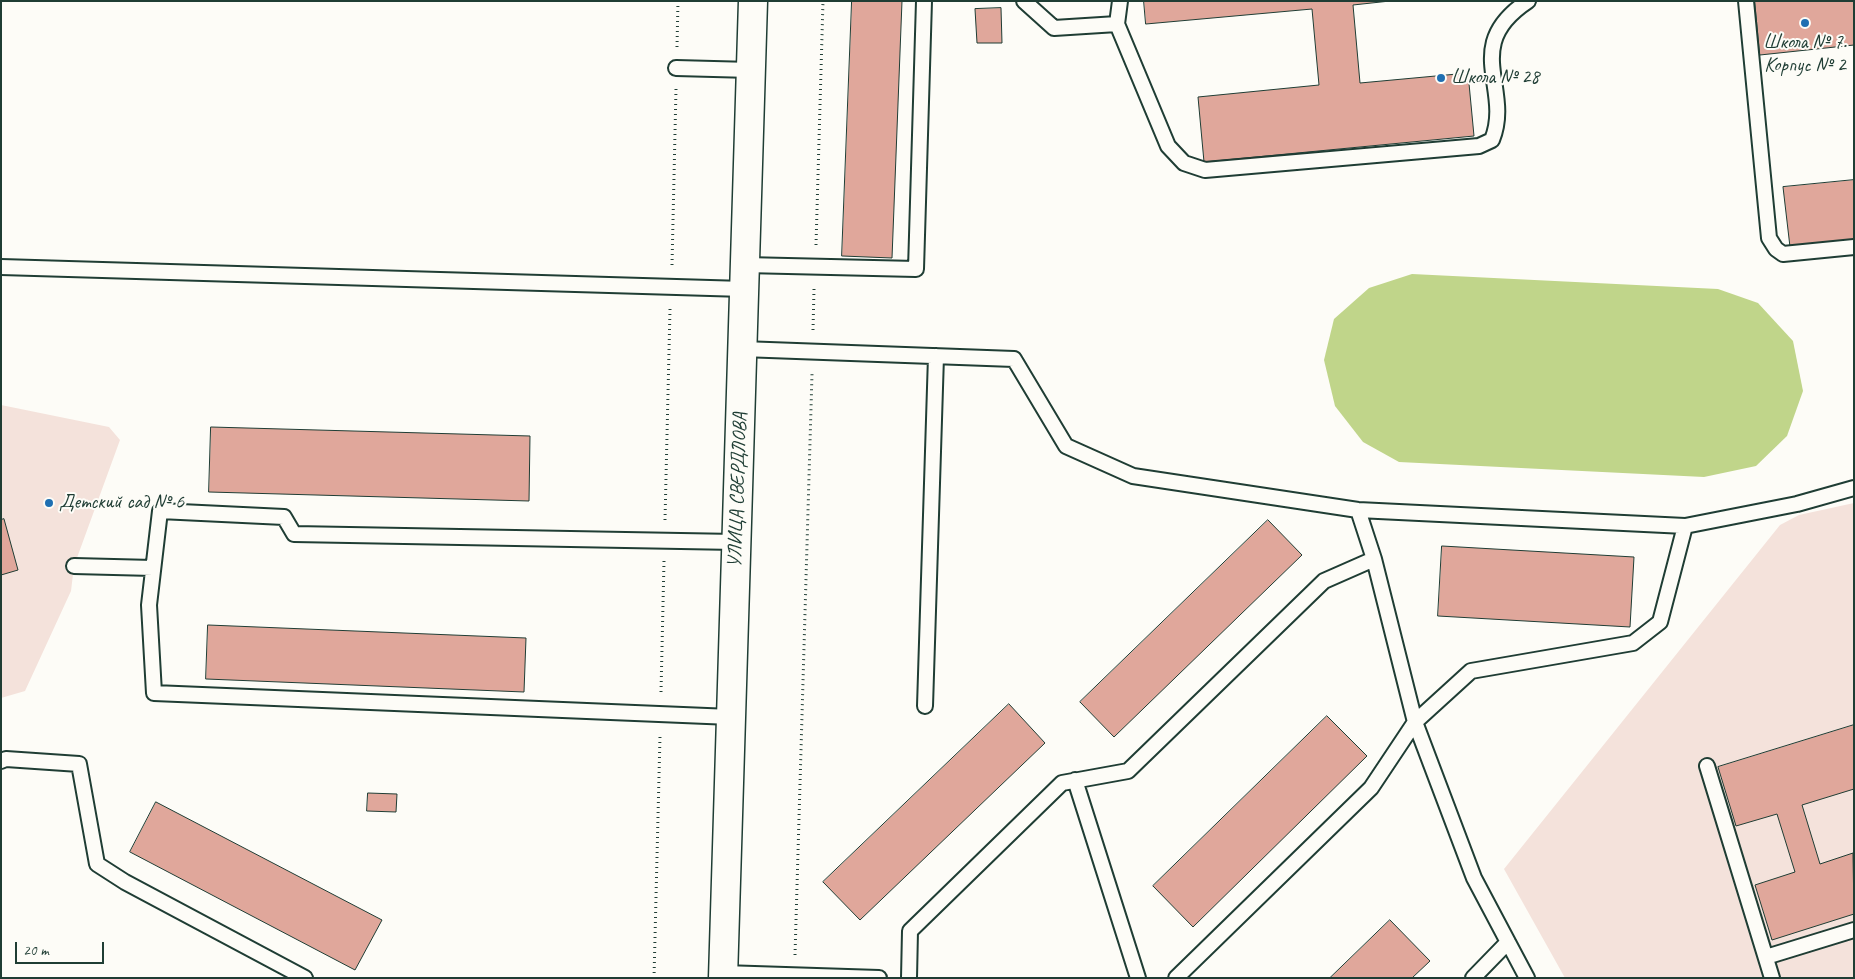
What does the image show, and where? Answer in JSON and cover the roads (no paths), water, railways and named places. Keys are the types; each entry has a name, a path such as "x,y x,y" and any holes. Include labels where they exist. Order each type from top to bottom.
{"main road":[{"name":"УЛИЦА СВЕРДЛОВА","path":"723,976 753,1"}],"lane":[{"path":"1,266 671,287 815,266 916,269 924,1"},
{"path":"1024,1 1054,28 1117,24"},
{"path":"1120,1 1117,24 1168,146 1184,163 1205,170 1479,146 1492,140 1497,127 1491,55 1497,33 1515,10 1528,1"},
{"path":"1746,1 1769,238 1776,249 1783,254 1854,247"},
{"path":"676,68 751,70"},
{"path":"742,349 1014,358 1066,446 1133,476 1358,510 1685,526 1797,504 1854,488"},
{"path":"925,706 936,356"},
{"path":"1358,510 1374,559 1415,722 1474,878 1527,978"},
{"path":"731,717 154,693 149,605 160,511 284,517 294,534 736,542"},
{"path":"1176,978 1370,788 1415,722 1471,671 1632,643 1660,622 1685,526"},
{"path":"909,978 910,931 1062,783 1128,771 1324,580 1374,559"},
{"path":"74,566 153,568"},
{"path":"1,761 6,759 80,764 97,864 125,882 305,978"},
{"path":"1706,766 1772,978"},
{"path":"1075,780 1138,978"},
{"path":"1766,957 1854,930"},
{"path":"1473,978 1508,942"},
{"path":"723,976 879,978"}],"place":[{"name":"Школа № 7. Корпус № 2","path":"1805,23"},
{"name":"Школа № 28","path":"1441,78"},
{"name":"Детский сад № 6","path":"49,503"}]}
